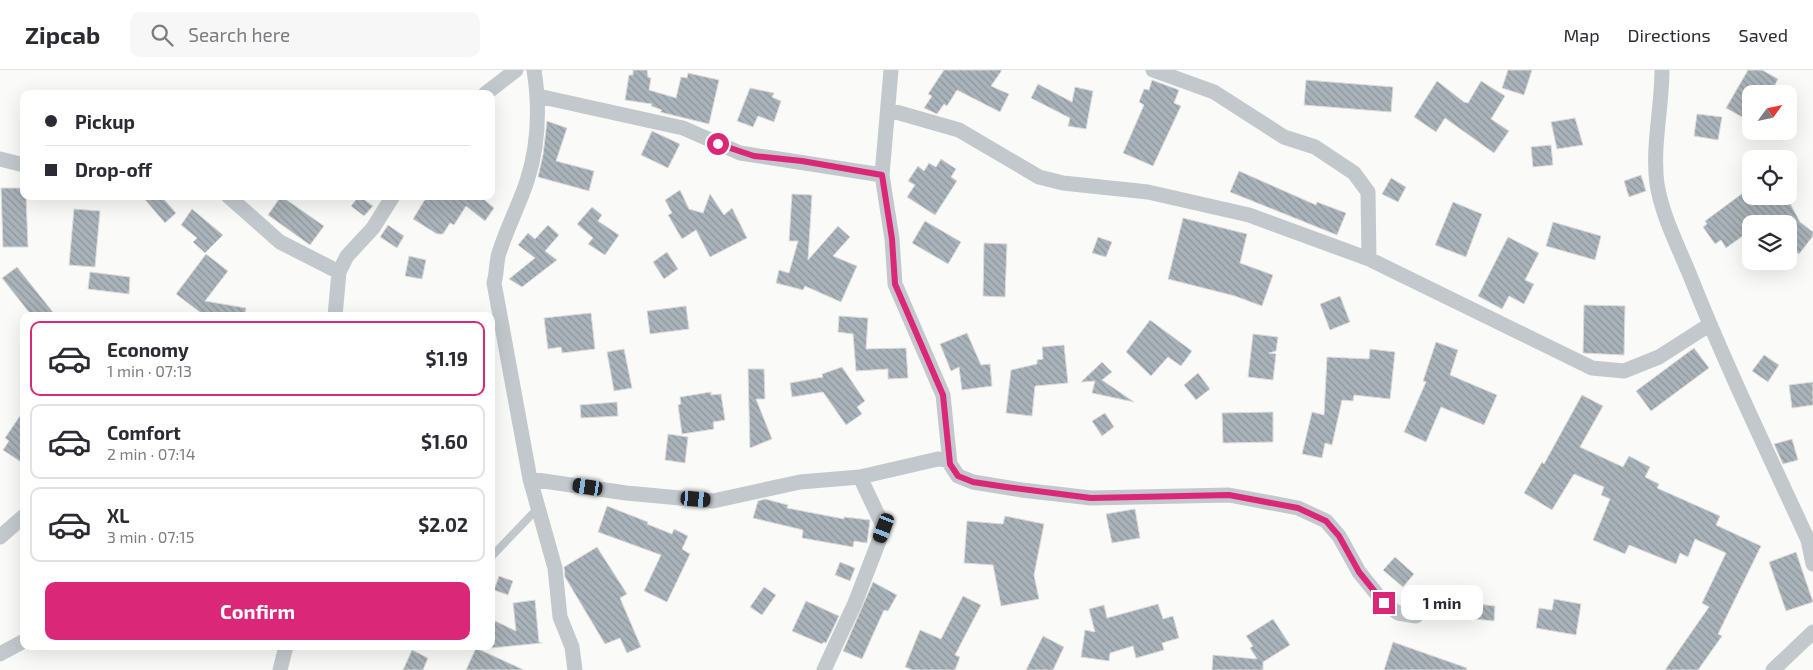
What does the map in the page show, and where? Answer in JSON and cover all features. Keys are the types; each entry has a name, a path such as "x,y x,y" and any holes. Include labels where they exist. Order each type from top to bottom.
{"street":[{"path":"491,90 516,70"},
{"path":"534,70 538,96 538,135 529,172 498,256 498,270 494,283 530,479 555,568 560,617 572,647 578,669"},
{"path":"891,70 882,175 892,239 895,284 943,395 950,464 958,476 973,482 1091,498 1229,495 1298,508 1326,521 1339,536 1359,572 1384,603 1398,613 1416,616"},
{"path":"1153,70 1214,92 1284,137 1315,146 1354,173 1368,192 1369,258"},
{"path":"1662,70 1657,184 1667,221 1709,325 1808,540 1813,564"},
{"path":"538,96 683,128 740,153 882,175"},
{"path":"889,110 960,130 1039,177 1063,184 1148,192 1249,215 1369,258 1592,368 1624,371 1659,357 1709,325"},
{"path":"0,159 20,164"},
{"path":"233,200 280,242 339,272"},
{"path":"335,312 339,272 347,256 373,228 390,200"},
{"path":"530,479 626,493 713,501 800,482 860,477 938,459 950,460"},
{"path":"824,670 855,603 884,528 860,477"},
{"path":"0,537 20,520"},
{"path":"1773,670 1813,632"},
{"path":"0,654 20,643"},
{"path":"280,670 285,650"}],"lane":[{"path":"495,553 538,508"}],"building":[{"path":"633,70 647,70 648,77 651,78 649,90 676,98 681,77 687,78 688,73 719,80 709,124 660,112 662,110 651,106 652,104 625,100 629,75 633,75"},
{"path":"944,70 1002,70 991,86 1009,94 1000,112 957,90 947,106 944,104 937,114 924,108 932,96 928,94"},
{"path":"1508,70 1532,70 1524,95 1502,88"},
{"path":"1748,70 1762,70 1778,79 1775,85 1742,85 1742,117 1726,108"},
{"path":"1152,80 1179,90 1174,103 1181,106 1153,166 1123,153 1144,105 1139,102 1144,89 1149,90"},
{"path":"1306,80 1393,87 1391,112 1304,105"},
{"path":"1437,81 1468,103 1481,81 1505,96 1491,119 1509,131 1494,153 1445,118 1436,132 1414,117"},
{"path":"1038,84 1072,102 1075,87 1093,91 1086,129 1068,126 1070,118 1031,98"},
{"path":"750,88 774,93 772,97 781,101 774,122 758,116 753,127 737,121"},
{"path":"1697,114 1722,117 1718,140 1694,136"},
{"path":"1575,118 1583,145 1557,149 1551,122"},
{"path":"547,121 567,128 556,161 594,171 589,191 538,177"},
{"path":"652,131 680,144 668,168 641,155"},
{"path":"1551,145 1553,165 1533,167 1531,147"},
{"path":"941,159 956,169 951,177 957,181 935,215 907,197 915,185 908,181 918,166 924,171 929,163 936,167"},
{"path":"1239,171 1316,205 1317,202 1346,213 1337,235 1230,192"},
{"path":"1641,175 1646,191 1629,197 1624,181"},
{"path":"1391,178 1406,187 1398,202 1382,194"},
{"path":"1,188 20,188 20,200 26,200 28,247 3,247"},
{"path":"680,190 689,209 703,213 710,194 724,215 732,208 747,238 710,257 696,230 682,239 668,215 672,213 665,200"},
{"path":"792,194 812,195 808,260 838,226 850,237 833,256 857,266 841,302 805,286 803,290 776,283 779,270 789,273 798,241 789,241"},
{"path":"1742,194 1742,205 1791,205 1796,215 1742,215 1742,236 1726,248 1721,240 1715,244 1703,227 1707,224 1705,221"},
{"path":"145,200 165,200 176,213 165,223"},
{"path":"278,200 287,200 324,226 310,245 268,215"},
{"path":"356,200 365,200 373,206 364,216 351,206"},
{"path":"425,200 485,200 494,208 485,221 466,206 454,225 450,223 443,234 437,234 413,219"},
{"path":"1453,202 1482,214 1466,257 1435,245"},
{"path":"592,207 602,215 598,221 619,235 605,255 588,244 593,238 577,224"},
{"path":"74,209 100,211 95,267 69,265"},
{"path":"192,209 223,235 205,253 193,242 197,238 181,225"},
{"path":"1797,216 1800,222 1813,232 1813,236 1799,254 1797,253"},
{"path":"1183,218 1247,234 1240,263 1273,275 1262,306 1235,296 1168,279"},
{"path":"925,221 961,242 948,264 912,243"},
{"path":"1553,222 1601,236 1595,260 1546,246"},
{"path":"388,225 404,236 397,248 380,237"},
{"path":"548,225 559,235 545,251 557,260 522,287 509,279 535,258 518,245 528,233 535,239"},
{"path":"1098,237 1112,242 1106,257 1092,253"},
{"path":"1508,237 1539,253 1525,280 1534,284 1524,304 1509,296 1502,309 1478,296"},
{"path":"984,243 1007,244 1005,297 983,296"},
{"path":"667,252 678,269 664,279 653,262"},
{"path":"206,254 228,271 205,301 246,308 246,312 200,312 176,294"},
{"path":"409,256 426,260 422,279 405,276"},
{"path":"17,267 53,312 29,312 2,278"},
{"path":"90,272 130,277 129,294 88,289"},
{"path":"1340,296 1350,322 1330,330 1320,304"},
{"path":"1584,305 1625,306 1624,355 1583,353"},
{"path":"686,306 689,329 650,334 647,311"},
{"path":"591,313 595,349 562,353 561,347 548,349 544,318"},
{"path":"839,316 868,318 866,349 906,348 908,378 888,379 888,369 856,371 853,334 838,332"},
{"path":"1150,320 1192,351 1181,366 1168,357 1151,376 1126,352"},
{"path":"967,333 981,365 990,364 992,386 962,390 959,367 951,371 940,344"},
{"path":"1253,334 1278,337 1276,351 1269,353 1276,354 1273,380 1248,377"},
{"path":"1436,342 1458,350 1450,375 1497,395 1484,425 1441,407 1426,442 1404,432 1426,382 1423,381"},
{"path":"1064,345 1068,383 1035,386 1032,416 1006,413 1011,370 1037,364 1037,360 1043,359 1042,347"},
{"path":"1694,348 1709,368 1651,411 1636,391"},
{"path":"624,349 632,388 614,391 607,352"},
{"path":"1370,349 1395,352 1390,399 1354,395 1353,401 1342,400 1332,445 1325,443 1322,458 1302,454 1312,412 1324,415 1327,357 1369,359"},
{"path":"1764,355 1779,365 1768,382 1752,371"},
{"path":"1102,362 1112,372 1102,380 1134,402 1092,393 1095,381 1081,382"},
{"path":"842,367 865,401 857,407 862,414 846,425 823,392 792,397 790,383 823,377 822,374"},
{"path":"748,369 764,369 765,399 756,399 772,439 750,448"},
{"path":"1198,373 1210,389 1196,400 1184,385"},
{"path":"1813,382 1813,405 1792,408 1789,385"},
{"path":"711,392 711,395 721,394 725,420 713,422 714,429 682,434 678,405 681,404 680,397"},
{"path":"1582,395 1603,406 1580,447 1623,467 1629,456 1650,467 1645,477 1659,484 1657,488 1720,516 1716,525 1761,546 1718,634 1722,636 1698,670 1665,670 1709,607 1702,603 1726,553 1695,539 1688,557 1680,553 1676,564 1629,545 1625,554 1593,540 1610,499 1601,495 1604,487 1574,474 1552,510 1524,493 1542,462 1544,464"},
{"path":"617,402 618,416 581,418 580,405"},
{"path":"1273,412 1273,442 1223,443 1222,413"},
{"path":"1105,413 1114,427 1102,436 1092,421"},
{"path":"20,416 20,461 3,450 9,441 5,438"},
{"path":"668,434 688,437 685,463 665,460"},
{"path":"1792,439 1798,460 1783,464 1774,444"},
{"path":"765,499 788,505 787,508 844,519 844,517 870,520 867,543 854,541 853,547 802,538 803,530 753,518 758,501"},
{"path":"607,506 648,522 647,524 672,534 674,529 688,536 682,549 690,554 667,602 644,591 661,555 598,532"},
{"path":"1135,509 1140,538 1112,543 1106,514"},
{"path":"1005,516 1044,524 1034,575 1039,599 1001,606 993,565 964,563 967,521 1003,524"},
{"path":"597,547 627,594 620,598 641,647 627,653 620,638 605,644 565,577 564,567"},
{"path":"1796,552 1813,602 1786,611 1769,562"},
{"path":"1395,557 1414,574 1403,587 1383,570"},
{"path":"840,562 855,568 850,581 835,575"},
{"path":"499,576 513,581 508,595 495,590"},
{"path":"873,582 897,595 888,611 884,610 862,659 843,651"},
{"path":"764,587 776,595 762,615 750,607"},
{"path":"963,596 981,605 955,655 960,657 955,670 913,670 905,667 920,630 941,639"},
{"path":"1554,599 1581,604 1576,635 1536,628 1539,608 1552,610"},
{"path":"535,600 539,642 542,643 495,648 495,621 516,631 513,603"},
{"path":"806,601 839,616 826,643 822,644 792,631"},
{"path":"1468,603 1495,606 1494,621 1466,618"},
{"path":"1158,604 1163,619 1173,616 1179,638 1162,643 1164,650 1136,658 1133,646 1110,653 1109,661 1081,657 1085,630 1095,632 1089,609 1104,605 1107,618"},
{"path":"1273,619 1290,645 1263,662 1263,670 1212,670 1213,655 1257,659 1250,648 1253,646 1246,636"},
{"path":"1043,636 1064,647 1053,670 1026,670"},
{"path":"1393,642 1467,668 1466,670 1384,670"},
{"path":"412,650 428,658 423,670 403,670"},
{"path":"475,650 480,650 524,670 466,670"}],"route":[{"path":"718,144 740,153 754,156 802,161 882,175 892,239 895,284 930,359 943,395 950,464 958,476 973,482 1091,498 1229,495 1266,500 1298,508 1326,521 1339,536 1359,572 1384,603"}]}
